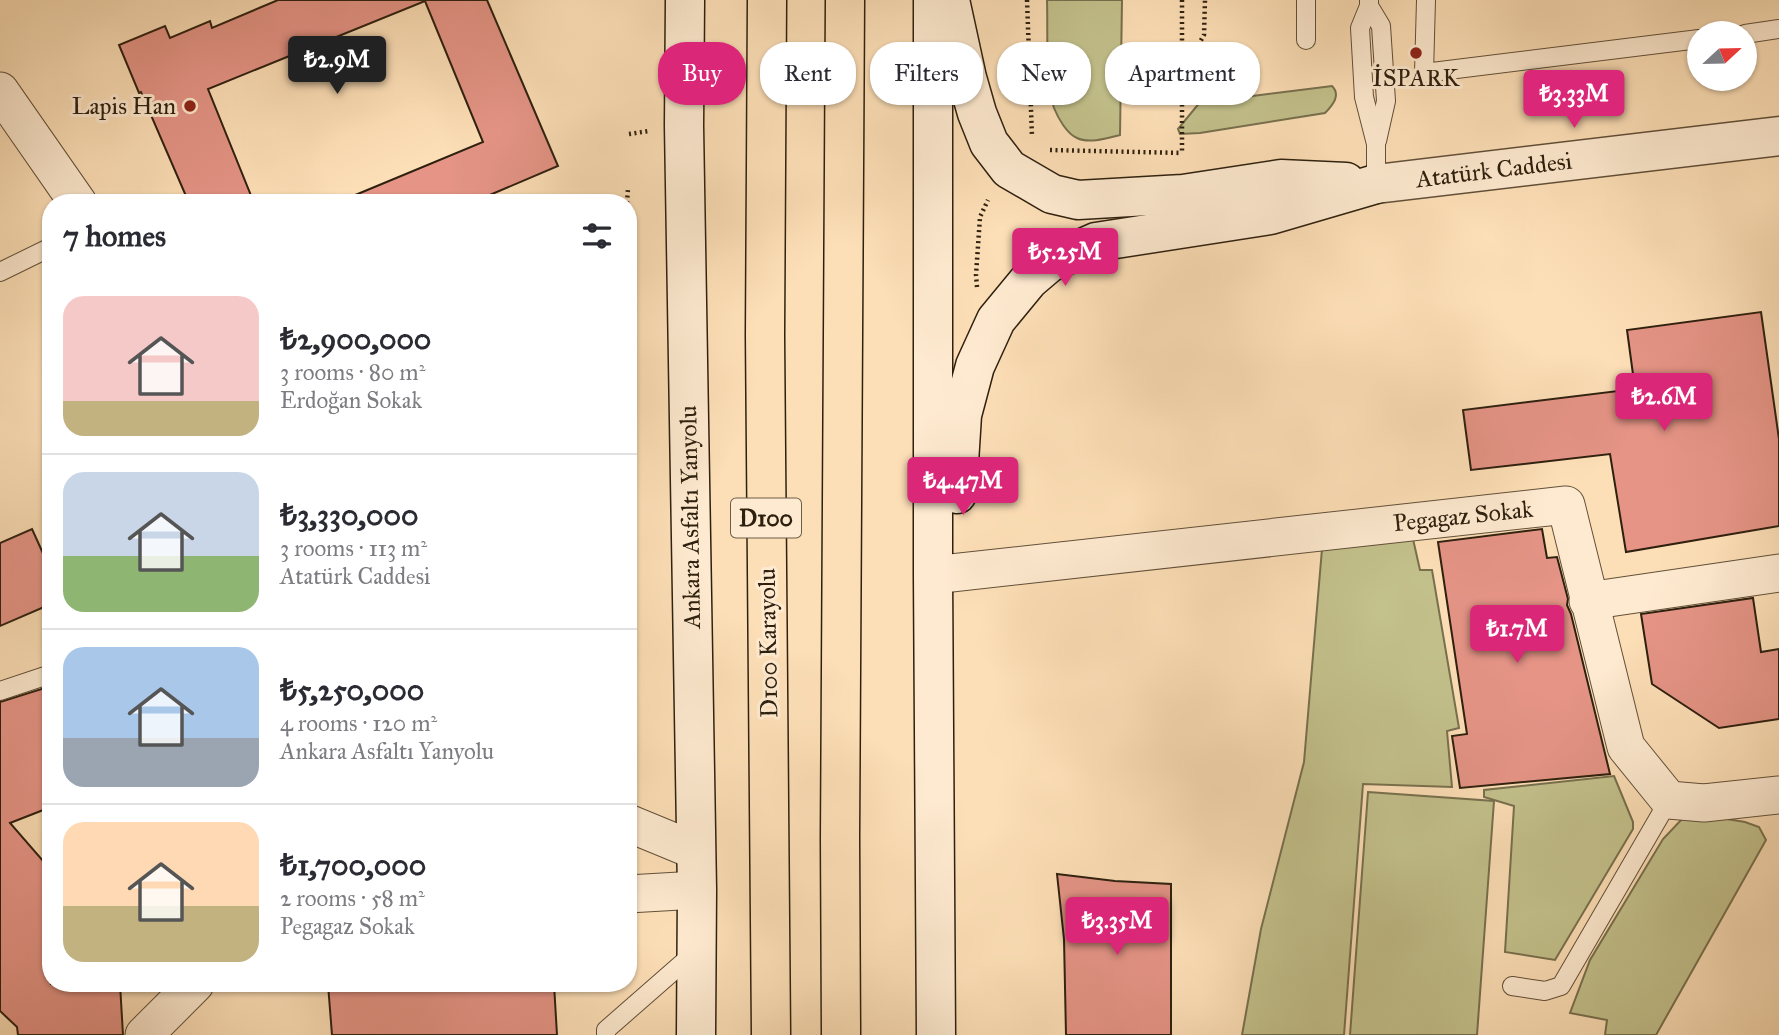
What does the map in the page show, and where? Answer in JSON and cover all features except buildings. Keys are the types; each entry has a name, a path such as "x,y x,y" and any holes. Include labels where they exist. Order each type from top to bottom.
{"highway":[{"name":"D100 Karayolu","path":"767,0 765,335 771,1035"},
{"path":"841,1035 845,0"}],"main road":[{"name":"Ankara Asfaltı Yanyolu","path":"685,0 684,126 696,851 696,1035"},
{"path":"933,0 936,1035"},
{"path":"950,0 967,78 989,143 1021,157 1052,194 1077,200 1183,194 1281,179 1376,184"},
{"name":"Atatürk Caddesi","path":"1376,184 1779,136"},
{"path":"933,575 954,540 962,415 975,366 996,320 1028,280 1049,263 1096,242 1270,215 1376,184"}],"street":[{"path":"0,91 72,194"},
{"name":"Pegagaz Sokak","path":"933,575 1566,505 1626,747 1669,800"},
{"path":"1588,601 1779,573"},
{"path":"1669,800 1704,803 1779,795"},
{"path":"637,827 696,851"},
{"path":"637,893 696,890"},
{"path":"144,1035 187,992"}],"lane":[{"path":"1306,0 1306,40"},
{"path":"1426,0 1424,73 1687,40"},
{"path":"1369,3 1381,26 1386,101 1376,144 1376,184"},
{"path":"1757,32 1779,29"},
{"path":"0,272 42,251"},
{"path":"0,691 42,677"},
{"path":"1512,986 1545,991 1561,986 1669,800"},
{"path":"606,1035 606,1030 696,951"}],"path":[{"path":"996,320 978,295 977,247 980,217 991,195 1021,157 1027,0"},
{"path":"1182,0 1182,42"},
{"path":"1200,42 1204,35 1205,0"},
{"path":"1182,105 1183,194"},
{"path":"1044,150 1182,153"},
{"path":"628,187 628,194"}],"shaded area":[{"path":"1047,0 1122,0 1121,42 1105,42 1105,105 1120,105 1120,135 1082,140 1073,136 1063,125 1053,105 1091,105 1091,42 1048,42"},
{"path":"1332,86 1336,93 1333,103 1325,113 1180,134 1178,129 1198,105 1260,105 1260,95"},
{"path":"1413,539 1420,570 1432,570 1459,728 1447,731 1452,787 1363,784 1344,1035 1242,1035 1261,929 1304,762 1322,549"},
{"path":"1614,776 1633,822 1633,829 1555,960 1505,952 1514,806 1484,797 1484,790"},
{"path":"1368,792 1494,801 1477,1035 1350,1035"},
{"path":"1703,815 1759,827 1766,840 1656,1035 1605,1035 1607,1020 1570,1013 1590,960 1663,839 1683,818"}],"place":[{"name":"İSPARK","path":"1416,53"},
{"name":"Lapis Han","path":"190,106"}]}
